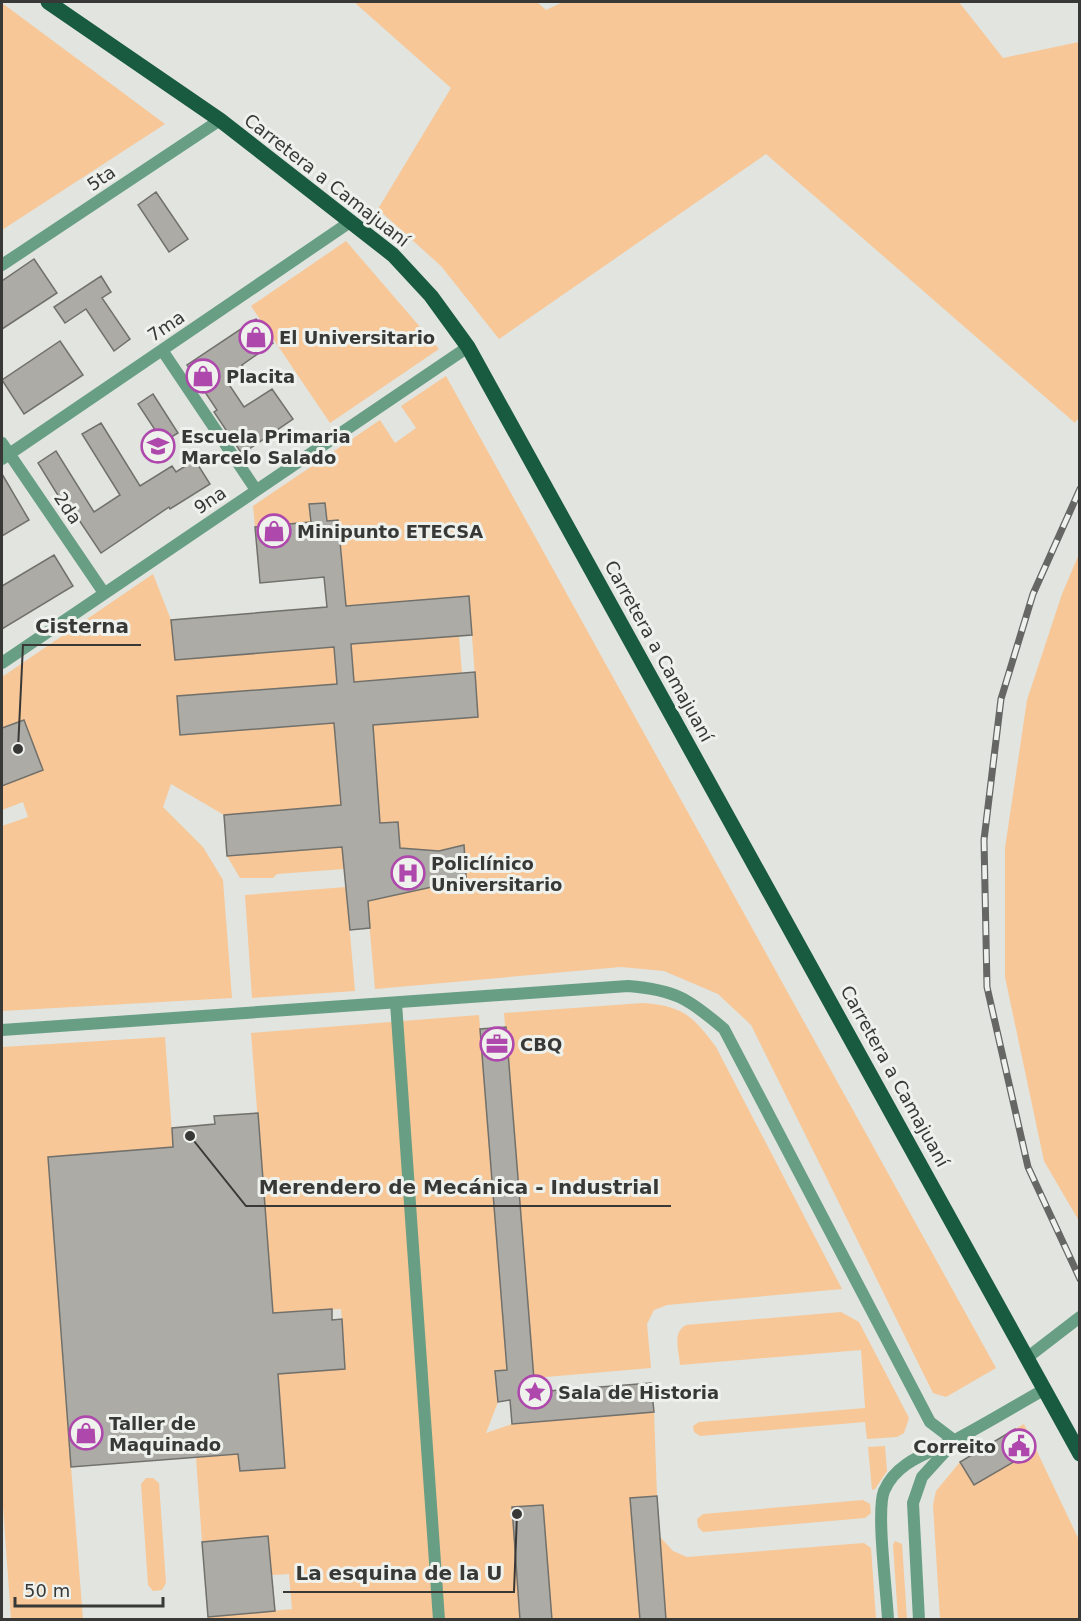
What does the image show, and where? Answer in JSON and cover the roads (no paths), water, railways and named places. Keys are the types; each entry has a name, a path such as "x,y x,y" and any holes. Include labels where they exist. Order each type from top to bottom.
{"main road":[{"name":"Carretera a Camajuaní","path":"48,2 220,120 393,255 424,288 468,347 1080,1454"}],"street":[{"name":"5ta","path":"2,265 220,120"},
{"name":"7ma","path":"5,457 350,222"},
{"name":"9na","path":"2,663 468,347"},
{"path":"162,350 256,490"},
{"name":"2da","path":"2,443 5,457 104,593"},
{"path":"2,1030 628,986 662,989 694,1003 724,1029 930,1422 955,1441"},
{"path":"396,1002 439,1620"},
{"path":"1028,1357 1080,1317"},
{"path":"888,1620 882,1528 884,1492 899,1471 924,1453 955,1441 1045,1389"},
{"path":"919,1620 913,1503 922,1477 955,1441"}],"railway":[{"path":"1080,489 1033,594 1001,699 984,840 987,987 1028,1167 1080,1279"}],"place":[{"name":"El Universitario","path":"256,337"},
{"name":"Placita","path":"203,376"},
{"name":"Escuela Primaria Marcelo Salado","path":"158,446"},
{"name":"Minipunto ETECSA","path":"274,531"},
{"name":"Cisterna","path":"18,749"},
{"name":"Policlínico Universitario","path":"408,873"},
{"name":"CBQ","path":"497,1044"},
{"name":"Merendero de Mecánica - Industrial","path":"190,1136"},
{"name":"Sala de Historia","path":"535,1392"},
{"name":"Taller de Maquinado","path":"86,1433"},
{"name":"Correito","path":"1019,1446"},
{"name":"La esquina de la U","path":"517,1514"}]}
